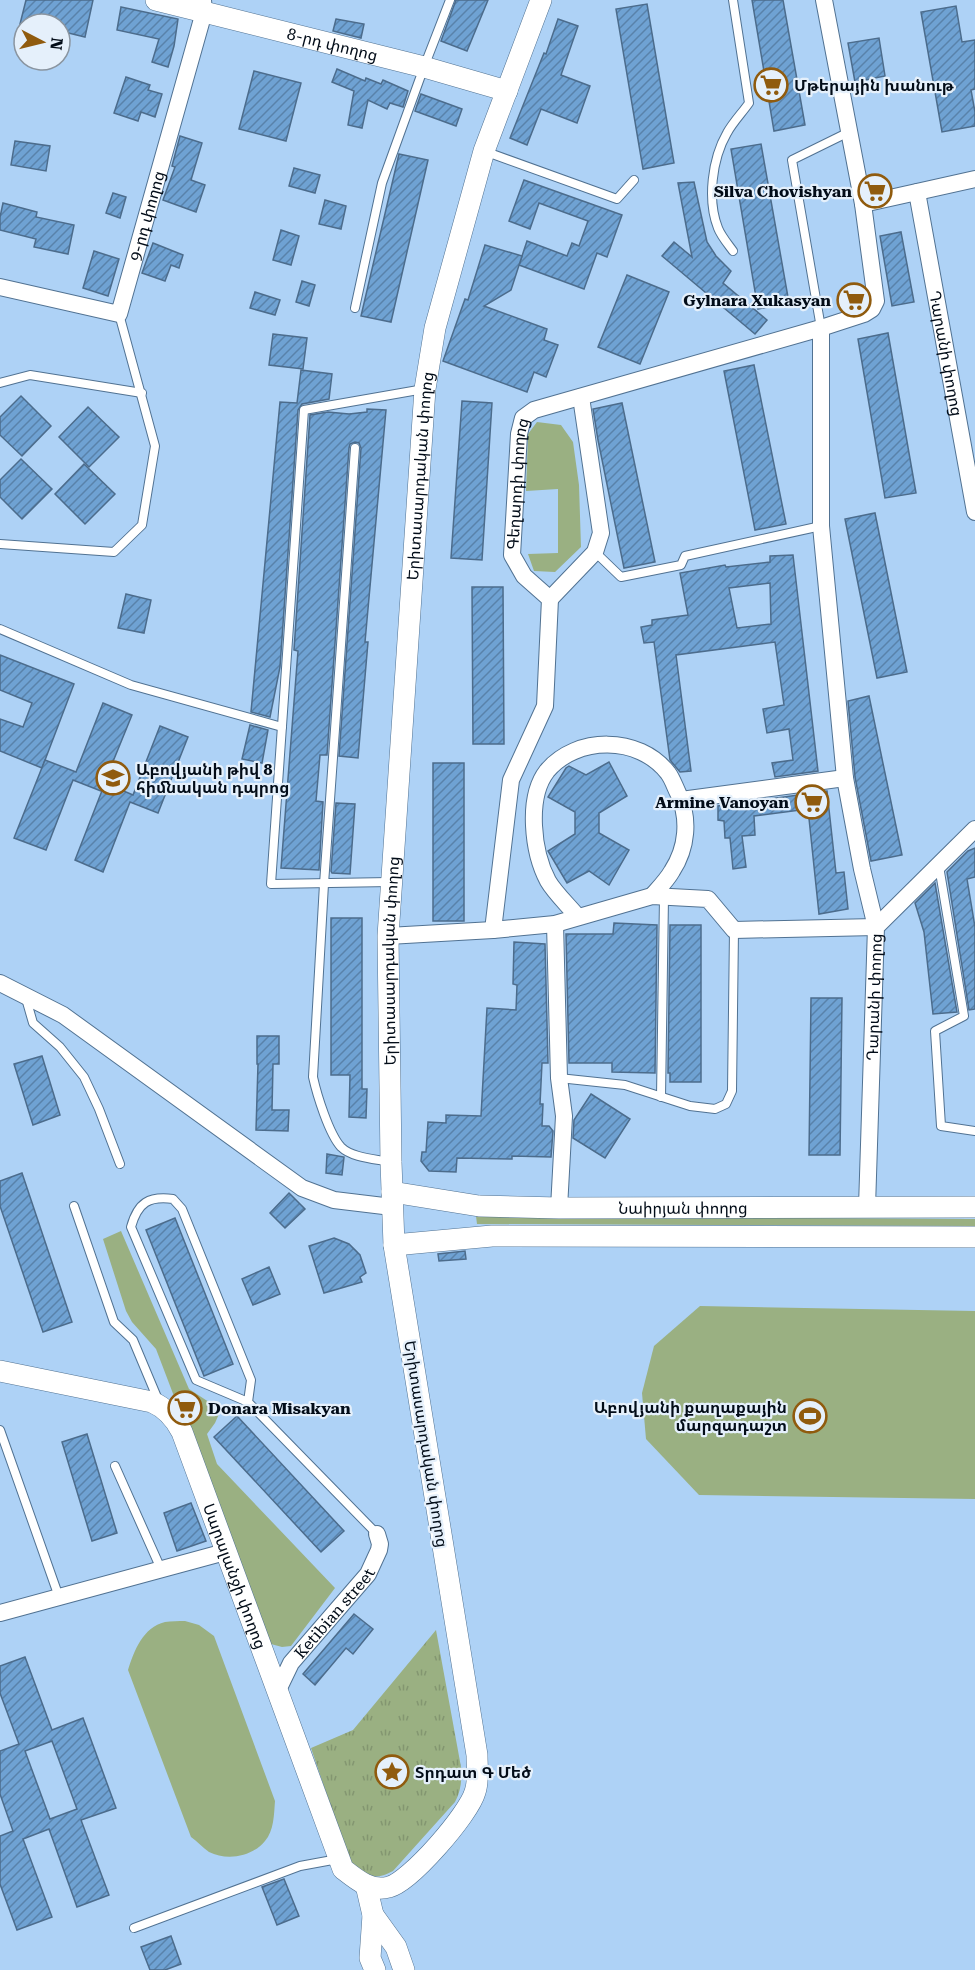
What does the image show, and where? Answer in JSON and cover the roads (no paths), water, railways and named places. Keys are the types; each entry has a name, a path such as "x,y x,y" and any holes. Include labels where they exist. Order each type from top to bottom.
{"street":[{"name":"8-րդ փողոց","path":"156,0 204,6 507,92"},
{"name":"Երիտասարդական փողոց","path":"372,1886 388,1888 404,1879 450,1831 471,1804 476,1790 477,1755 394,1245 388,936 425,389 435,328 484,151 541,0"},
{"path":"824,0 863,204 975,179"},
{"name":"9-րդ փողոց","path":"119,314 204,6"},
{"name":"Դարանի փողոց","path":"917,192 975,512"},
{"name":"Գեղարդի փողոց","path":"550,599 524,576 513,555 519,434 523,418 534,410 821,328 864,314 872,309 876,301 863,204"},
{"path":"0,287 119,314"},
{"path":"388,936 555,924 577,916 658,896 708,898 734,930 876,927 862,869 845,778 821,526 821,328"},
{"path":"493,930 511,780 545,706 550,599 596,552 601,533 581,397"},
{"path":"577,916 548,882 537,850 534,819 536,795 546,773 560,759 579,749 600,744 639,751 655,760 668,773 681,800 687,823 682,849 658,896"},
{"path":"681,800 845,778"},
{"name":"Դարանի փողոց","path":"867,1208 876,927 975,829"},
{"path":"555,924 559,1078 564,1116 559,1208"},
{"path":"12,989 63,1015 302,1188 334,1200 392,1200"},
{"name":"Նաիրյան փողոց","path":"392,1200 479,1206 559,1208 975,1207"},
{"name":"Նաիրյան փողոց","path":"394,1245 492,1236 975,1237"},
{"path":"0,1371 143,1399 160,1406"},
{"name":"Սարալանջի փողոց","path":"160,1406 174,1419 182,1432 338,1859 343,1869 372,1886"},
{"name":"Ketibian street","path":"278,1690 291,1663 368,1574 379,1550 377,1534"},
{"path":"0,1613 225,1552"},
{"path":"372,1886 373,1915 370,1958 375,1970"},
{"path":"373,1915 396,1947 404,1970"}],"lane":[{"path":"355,308 382,183 450,0"},
{"path":"733,0 749,103 723,141 717,159 713,196 718,227 733,251"},
{"path":"821,328 792,160 849,132"},
{"path":"484,151 617,199 633,180"},
{"path":"0,544 114,552 142,525 155,446 119,314"},
{"path":"0,383 30,375 142,393"},
{"path":"391,882 271,884 304,410 425,389"},
{"path":"355,448 324,884 313,1077 317,1097 341,1147 354,1154 391,1162"},
{"path":"596,552 621,577 681,565 686,556 821,526"},
{"path":"0,629 131,685 282,728"},
{"path":"939,865 964,1016 935,1031 941,1126 975,1131"},
{"path":"658,896 661,1097"},
{"path":"559,1078 625,1085 690,1106 715,1109 726,1104 732,1091 734,930"},
{"path":"0,975 12,989 33,1023 60,1047 84,1077 120,1164"},
{"path":"248,1402 251,1380 182,1209 173,1199 158,1197 144,1203 135,1213 131,1227 196,1380 248,1402 377,1534"},
{"path":"74,1206 114,1322 134,1340 160,1406"},
{"path":"0,1430 59,1597"},
{"path":"115,1466 161,1569"},
{"path":"134,1928 300,1866 338,1859"}],"place":[{"name":"Մթերային խանութ","path":"771,85"},
{"name":"Silva Chovishyan","path":"875,191"},
{"name":"Gylnara Xukasyan","path":"854,300"},
{"name":"Աբովյանի թիվ 8 հիմնական դպրոց","path":"113,778"},
{"name":"Armine Vanoyan","path":"812,802"},
{"name":"Donara Misakyan","path":"185,1408"},
{"name":"Աբովյանի քաղաքային մարզադաշտ","path":"810,1416"},
{"name":"Տրդատ Գ Մեծ","path":"392,1772"}]}
